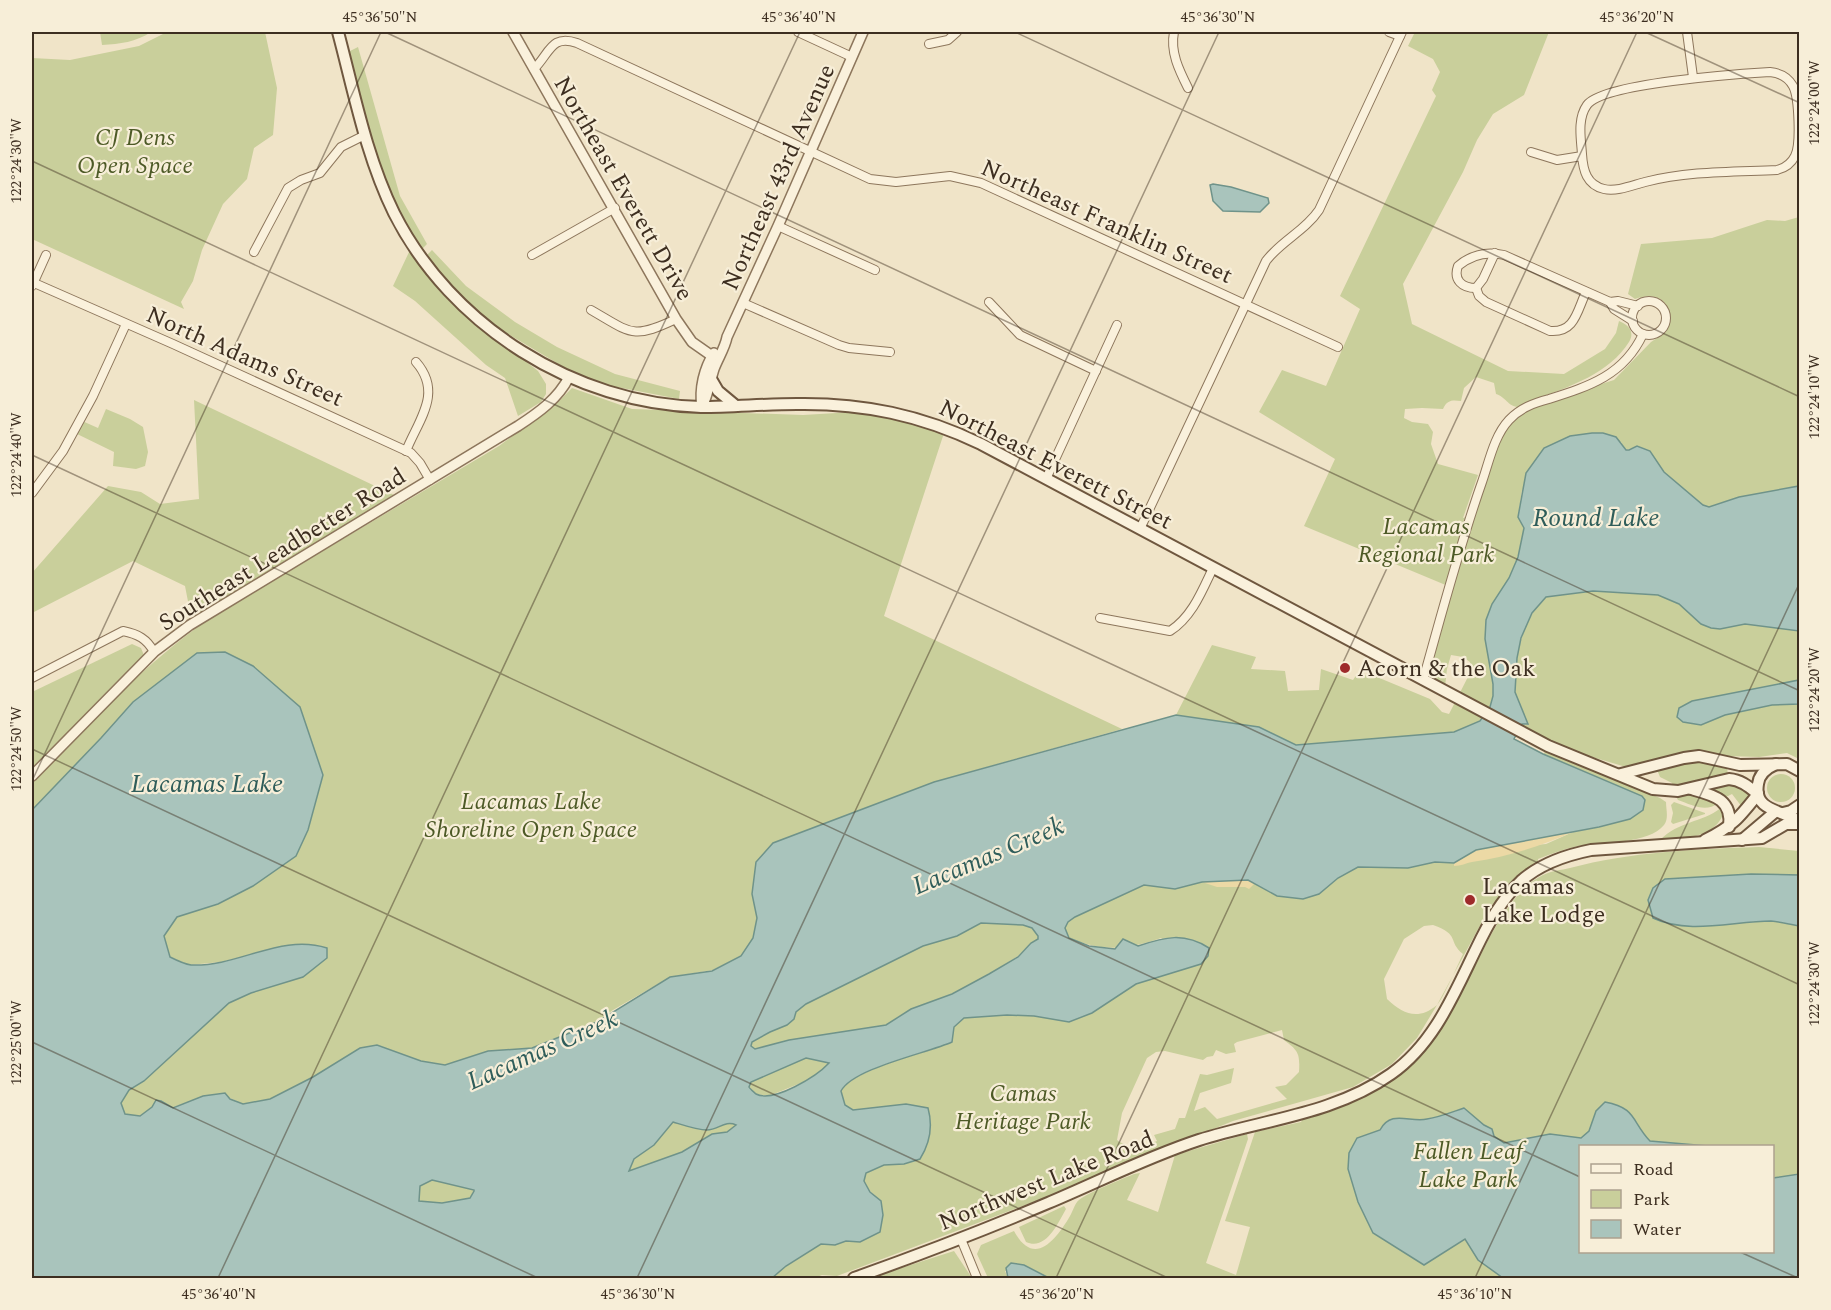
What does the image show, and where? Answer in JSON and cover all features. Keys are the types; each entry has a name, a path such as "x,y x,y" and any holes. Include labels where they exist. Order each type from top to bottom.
{"main road":[{"name":"Northeast Everett Street","path":"338,32 377,173 410,241 438,278 469,311 494,332 551,369 615,394 637,399 702,407 799,404 855,407 897,413 950,429 1548,746 1653,789 1672,791 1691,789 1736,779 1758,794 1762,803 1778,812"},
{"path":"711,379 718,391 736,406"},
{"path":"1621,774 1692,756 1740,765 1787,764 1800,771"},
{"path":"1702,841 1729,827 1745,812 1758,794 1757,788 1761,775 1770,766 1776,764"},
{"path":"1691,789 1724,803 1730,812 1729,827"},
{"path":"1742,840 1778,812 1791,811 1800,805"},
{"path":"1778,812 1791,816 1800,823"},
{"name":"Northwest Lake Road","path":"854,1278 961,1239 1198,1141 1318,1108 1357,1094 1379,1083 1412,1056 1427,1040 1500,906 1511,891 1535,871 1569,855 1590,850 1762,838 1786,824 1800,823"}],"street":[{"name":"Northeast Everett Drive","path":"513,32 676,319 692,342 712,356"},
{"path":"798,32 852,57"},
{"name":"Northeast 43rd Avenue","path":"702,407 708,396 711,379 727,337 863,32"},
{"path":"929,44 948,40 957,32"},
{"path":"1174,32 1172,39 1176,63 1188,88"},
{"path":"1140,529 1266,261 1274,250 1307,225 1319,210 1401,34 1389,32"},
{"path":"1687,32 1694,77"},
{"name":"Northeast Franklin Street","path":"534,69 558,40 566,39 870,179 896,182 950,176 981,183 1338,347"},
{"path":"1770,72 1786,78 1796,95 1798,147 1794,159 1777,170 1706,172 1655,179 1615,190 1598,187 1585,175 1582,156 1581,124 1585,107 1599,97 1694,77 1770,72"},
{"path":"254,252 288,189 301,180 320,173 341,147 365,135"},
{"path":"1532,152 1557,160 1582,156"},
{"path":"532,255 615,208"},
{"path":"778,226 875,270"},
{"path":"1476,288 1483,279 1495,253"},
{"path":"1476,288 1468,287 1459,281 1455,274 1458,266 1479,254 1495,253 1610,302 1618,301 1638,306"},
{"path":"32,284 46,255"},
{"name":"North Adams Street","path":"32,284 126,324 406,451 417,459 430,480"},
{"path":"1476,288 1479,296 1486,302 1550,331 1561,332 1569,328 1586,292"},
{"path":"989,302 1020,335 1096,371"},
{"path":"1610,302 1614,309 1633,321"},
{"path":"1653,302 1661,307 1666,315 1666,322 1661,330 1652,335 1643,334 1637,330 1633,321 1638,306 1653,302"},
{"path":"743,303 839,345 890,352"},
{"path":"591,310 637,333 676,319"},
{"path":"32,493 68,441 93,396 126,324"},
{"path":"1046,479 1117,325"},
{"path":"1424,680 1452,574 1486,469 1502,431 1509,420 1530,404 1581,388 1615,370 1625,363 1643,334"},
{"name":"Northeast 43rd Avenue","path":"702,407 700,395 712,356 727,337"},
{"path":"406,451 429,397 427,376 416,362"},
{"name":"Southeast Leadbetter Road","path":"32,776 154,652 190,625 536,414 563,389 569,377"},
{"path":"1100,618 1170,631 1189,614 1213,568"},
{"path":"32,678 123,632 136,634 148,642 154,652"},
{"path":"961,1239 977,1278"}],"green space":[{"path":"100,32 151,32 128,42 102,45"},
{"name":"CJ Dens Open Space","path":"167,32 265,32 277,88 273,135 254,148 247,179 223,204 202,250 193,281 181,302 184,309 32,239 32,58 70,60 139,46"},
{"path":"1415,32 1549,32 1524,95 1493,114 1477,140 1463,172 1403,284 1412,324 1508,371 1564,374 1605,349 1616,333 1619,321 1631,332 1631,338 1621,353 1600,370 1588,378 1523,406 1515,407 1496,394 1494,383 1476,377 1464,388 1461,401 1450,401 1443,409 1405,409 1404,418 1412,422 1428,424 1433,432 1431,444 1438,464 1478,475 1463,518 1471,515 1493,451 1509,421 1541,403 1614,380 1651,342 1666,332 1669,315 1664,302 1653,296 1635,299 1628,294 1641,244 1712,238 1767,220 1785,221 1799,217 1799,486 1739,497 1709,507 1703,505 1664,472 1654,459 1633,448 1625,450 1621,442 1522,490 1518,517 1524,528 1518,557 1509,578 1492,604 1493,696 1490,707 1480,721 1454,732 1296,745 1259,727 1176,715 1212,645 1256,657 1251,669 1285,671 1288,691 1319,690 1321,669 1353,680 1357,674 1377,677 1430,699 1442,712 1449,714 1471,671 1470,662 1463,657 1451,655 1445,687 1425,675 1441,633 1448,586 1304,526 1335,459 1259,412 1282,370 1326,386 1360,309 1340,296 1436,96 1432,90 1440,72 1433,59 1408,46"},
{"path":"358,47 400,196 427,244 421,250 389,197 378,164 348,52"},
{"path":"410,250 482,326 538,371 546,384 546,394 541,402 518,416 505,378 486,365 415,301 393,286"},
{"path":"432,250 466,286 515,322 557,347 615,374 680,391 679,399 601,384 567,369 488,322 458,295 425,257"},
{"name":"Lacamas Lake Shoreline Open Space","path":"572,388 632,409 803,415 853,412 897,417 944,433 884,616 1122,729 934,782 752,894 757,918 753,938 741,956 713,970 670,977 613,1010 597,1022 532,1048 488,1051 445,1065 421,1061 377,1045 360,1048 313,1077 270,1099 243,1104 230,1098 203,1096 172,1108 161,1101 140,1116 125,1114 121,1103 129,1090 144,1081 229,1003 251,993 254,954 221,962 189,965 170,957 164,936 177,917 218,904 300,707 253,666 225,652 197,653 133,702 32,810 32,783 137,677 206,621 244,595 269,583 499,446 560,400"},
{"path":"194,400 394,495 192,622 185,586 133,561 32,613 32,573 108,486 141,492 160,504 199,499"},
{"path":"106,409 143,427 148,452 145,466 136,469 113,466 114,452 73,432 80,420 98,428"},
{"name":"Lacamas Regional Park","path":"1593,591 1658,595 1679,604 1701,624 1720,629 1745,624 1799,631 1799,680 1692,701 1683,722 1701,725 1725,715 1772,705 1799,704 1799,759 1787,753 1759,757 1727,756 1696,750 1626,767 1572,751 1521,726 1528,723 1515,692 1515,668 1525,627 1531,615 1546,597"},
{"path":"132,644 141,648 145,658 32,771 32,692"},
{"name":"Camas Heritage Park","path":"1546,751 1660,798 1666,802 1666,823 1647,836 1578,846 1538,859 1538,862 1511,883 1490,907 1453,975 1463,954 1447,932 1433,925 1424,926 1404,939 1384,979 1387,999 1399,1009 1411,1014 1423,1013 1437,1005 1417,1038 1392,1064 1353,1087 1233,1121 1049,1196 837,1276 772,1278 786,1266 821,1244 860,1242 881,1201 870,1191 864,1181 866,1173 884,1165 904,1164 871,1108 853,1110 845,1105 841,1091 847,1084 885,1065 938,1048 964,1018 1034,1016 1119,993 1136,984 1201,964 1161,938 1115,948 1082,943 1069,938 1065,928 1068,922 1075,917 1144,885 1175,889 1202,882 1248,880 1277,896 1319,894 1338,878 1358,867 1408,868 1435,862 1454,863 1476,850 1546,844 1573,832 1600,827 1642,796 1543,754","holes":["1282,1030 1284,1040 1296,1050 1299,1061 1299,1072 1286,1085 1275,1087 1287,1099 1217,1119 1205,1107 1194,1111 1200,1093 1231,1083 1234,1068 1207,1075 1200,1074 1185,1118 1179,1118 1175,1129 1154,1135 1157,1141 1141,1146 1127,1145 1117,1140 1122,1113 1147,1058 1156,1052 1165,1051 1203,1060 1213,1056 1216,1050 1226,1054 1236,1052 1234,1044 1237,1042"]},
{"path":"1690,759 1727,767 1728,776 1674,789 1672,783 1660,777 1656,767"},
{"path":"1781,774 1791,778 1795,788 1791,798 1781,802 1771,798 1767,788 1771,778"},
{"path":"1725,784 1738,785 1750,795 1742,807 1732,794 1724,798 1703,789"},
{"path":"1675,795 1704,795 1718,803 1704,808 1678,800"},
{"path":"1674,802 1705,814 1673,824 1671,805"},
{"path":"1721,808 1723,815 1712,829 1696,836 1660,840 1682,825 1706,817"},
{"name":"Fallen Leaf Lake Park","path":"1759,847 1799,851 1799,875 1751,874 1665,879 1664,923 1693,926 1773,921 1799,926 1799,1278 1049,1278 1024,1265 1005,1271 1008,1278 988,1278 977,1254 981,1245 1014,1231 1029,1248 1037,1249 1044,1246 1058,1234 1079,1200 1098,1189 1134,1174 1140,1173 1127,1200 1158,1212 1175,1155 1247,1134 1248,1139 1206,1263 1236,1275 1250,1227 1225,1221 1255,1132 1301,1122 1304,1117 1340,1107 1371,1093 1396,1077 1417,1057 1435,1034 1452,1008 1502,917 1516,897 1534,881 1553,872 1616,858 1687,850"},
{"path":"981,923 1023,925 1032,928 1038,939 1018,956 989,974 952,994 911,1009 886,1025 789,1040 755,1049 751,1046 752,1042 794,1019 796,1012 806,1004 923,946 957,936"},
{"path":"806,1058 830,1062 813,1078 769,1096 755,1094 749,1087 750,1082"},
{"path":"673,1122 707,1130 725,1124 736,1125 728,1132 712,1134 682,1152 629,1171 634,1159 654,1145"},
{"path":"432,1180 474,1190 470,1198 442,1203 419,1201 420,1186"},
{"path":"1064,1206 1066,1209 1045,1239 1040,1243 1026,1242 1019,1227"},
{"path":"954,1251 972,1278 870,1278"}],"sand":[{"path":"1573,832 1524,850 1454,866 1454,863 1476,850"},
{"path":"1248,880 1254,884 1249,889 1217,887 1202,882"}],"water":[{"path":"1210,185 1268,198 1269,203 1260,212 1223,211 1213,201"},
{"name":"Lacamas Lake","path":"1603,433 1616,437 1626,450 1637,446 1650,451 1664,472 1703,505 1709,507 1739,497 1799,486 1799,631 1745,624 1720,629 1711,628 1701,624 1679,604 1658,595 1593,591 1546,597 1532,613 1521,638 1515,692 1528,724 1522,724 1514,739 1543,754 1642,796 1645,800 1643,810 1630,819 1599,827 1476,850 1454,863 1435,862 1408,868 1358,867 1338,878 1319,894 1303,899 1277,896 1248,880 1202,882 1175,889 1144,885 1075,917 1068,922 1065,928 1069,938 1089,946 1115,949 1123,939 1138,946 1166,938 1183,938 1209,948 1208,956 1201,964 1136,984 1092,1013 1069,1022 1034,1016 964,1018 954,1027 952,1042 875,1068 848,1083 841,1091 845,1105 853,1110 906,1104 928,1108 930,1115 930,1134 920,1159 904,1164 884,1165 866,1173 864,1181 870,1192 881,1201 883,1215 880,1232 860,1242 821,1244 786,1266 772,1278 32,1278 32,810 133,702 197,653 225,652 253,666 300,707 323,775 308,830 296,856 253,886 218,904 177,917 164,936 170,957 191,965 209,964 276,947 310,945 327,948 327,958 303,977 251,993 229,1003 144,1081 129,1090 121,1103 125,1114 140,1116 152,1107 156,1100 173,1108 203,1096 225,1093 230,1099 243,1104 270,1099 313,1077 360,1048 377,1045 421,1061 445,1065 488,1051 532,1048 597,1022 670,977 712,971 741,956 753,938 757,918 752,894 756,862 773,843 934,782 1176,715 1259,727 1296,745 1454,732 1480,721 1490,707 1493,696 1485,639 1486,620 1492,604 1509,578 1518,557 1524,528 1518,517 1526,473 1544,448 1570,436","holes":["981,923 1023,925 1032,928 1038,939 1018,957 989,974 952,994 911,1009 886,1025 789,1040 755,1049 751,1046 752,1042 787,1025 794,1019 796,1012 806,1004 923,946 957,936","806,1058 829,1063 795,1087 773,1095 756,1094 749,1087 751,1082","673,1122 707,1130 725,1124 736,1125 727,1132 712,1134 682,1152 629,1171 634,1159 654,1145","432,1180 474,1191 470,1198 442,1203 419,1201 420,1186"]},
{"path":"1799,680 1799,704 1772,705 1725,715 1701,725 1683,722 1677,717 1679,708 1692,701"},
{"path":"1751,874 1799,875 1799,926 1771,921 1681,926 1653,918 1648,900 1653,888 1665,879"},
{"path":"1605,1102 1615,1105 1623,1108 1632,1116 1650,1141 1696,1145 1579,1145 1579,1253 1774,1253 1774,1178 1799,1174 1799,1278 1503,1278 1478,1260 1465,1239 1424,1265 1373,1233 1358,1202 1348,1169 1349,1153 1357,1138 1380,1130 1384,1124 1395,1118 1421,1120 1464,1108 1492,1129 1494,1136 1504,1143 1550,1134 1581,1138 1589,1131 1596,1111"},
{"path":"1011,1263 1024,1265 1049,1278 1008,1278 1006,1268"}],"place":[{"name":"Acorn & the Oak","path":"1345,668"},
{"name":"Lacamas Lake Lodge","path":"1470,900"}],"water label":[{"name":"Round Lake","path":"1596,517"},
{"name":"Lacamas Creek","path":"988,855"},
{"name":"Lacamas Creek","path":"542,1049"}]}
